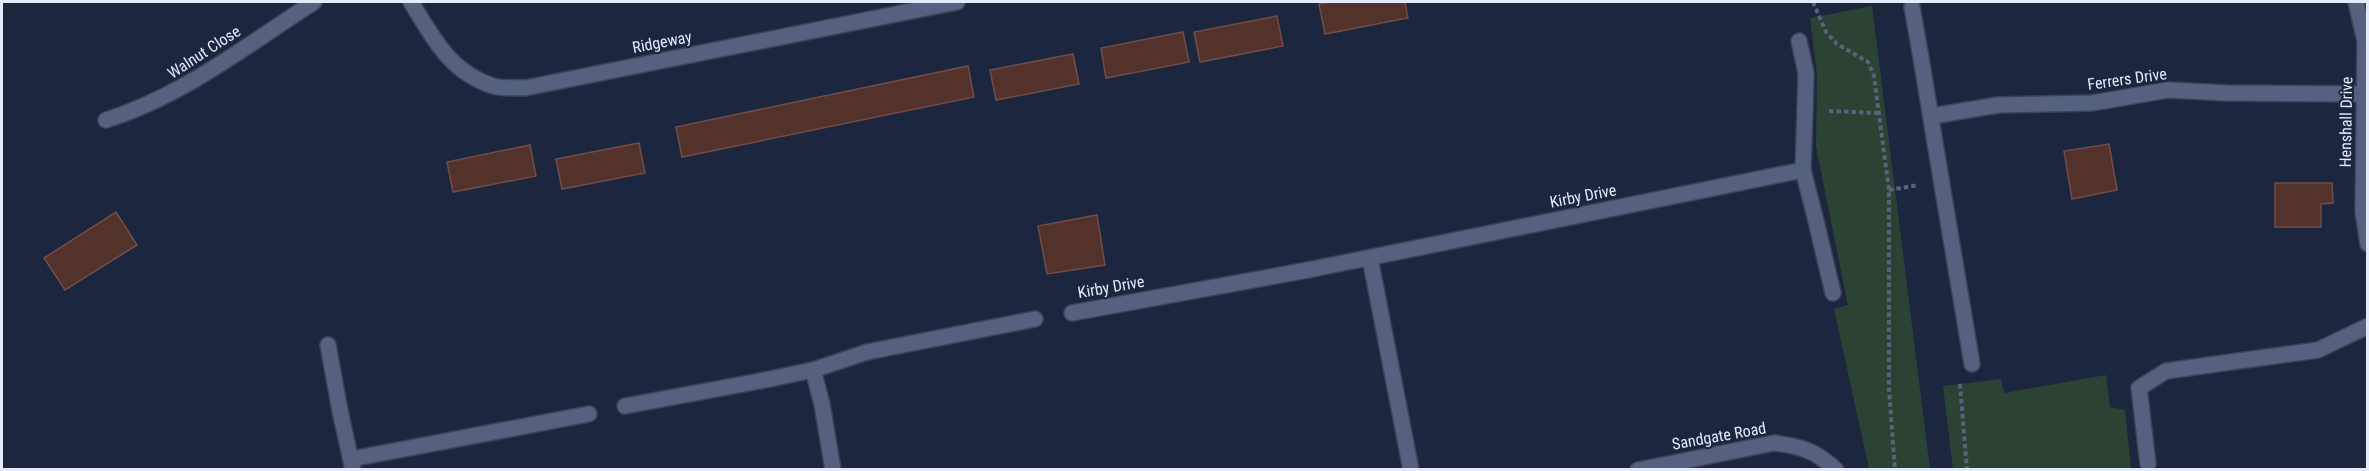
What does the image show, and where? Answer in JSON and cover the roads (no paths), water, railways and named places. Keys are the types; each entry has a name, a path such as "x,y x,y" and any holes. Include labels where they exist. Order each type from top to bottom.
{"street":[{"name":"Walnut Close","path":"106,120 137,110 180,90 314,2"},
{"name":"Ridgeway","path":"411,2 446,57 466,74 494,86 525,88 957,2"},
{"name":"Henshall Drive","path":"2356,2 2365,41 2364,212 2367,244"},
{"path":"1912,7 1972,364"},
{"path":"1799,41 1806,73 1803,170 1833,293"},
{"name":"Ferrers Drive","path":"1932,116 1998,105 2092,103 2168,90 2227,93 2365,94"},
{"name":"Kirby Drive","path":"1072,313 1370,258 1803,170"},
{"path":"1370,258 1411,470"},
{"path":"625,406 813,370 867,352 1035,319"},
{"path":"2148,464 2139,388 2166,371 2318,350 2367,326"},
{"path":"328,345 352,464 399,450 589,414"},
{"path":"813,370 822,404 833,470"},
{"name":"Sandgate Road","path":"1638,470 1774,443 1795,446 1817,453 1836,470"}]}
